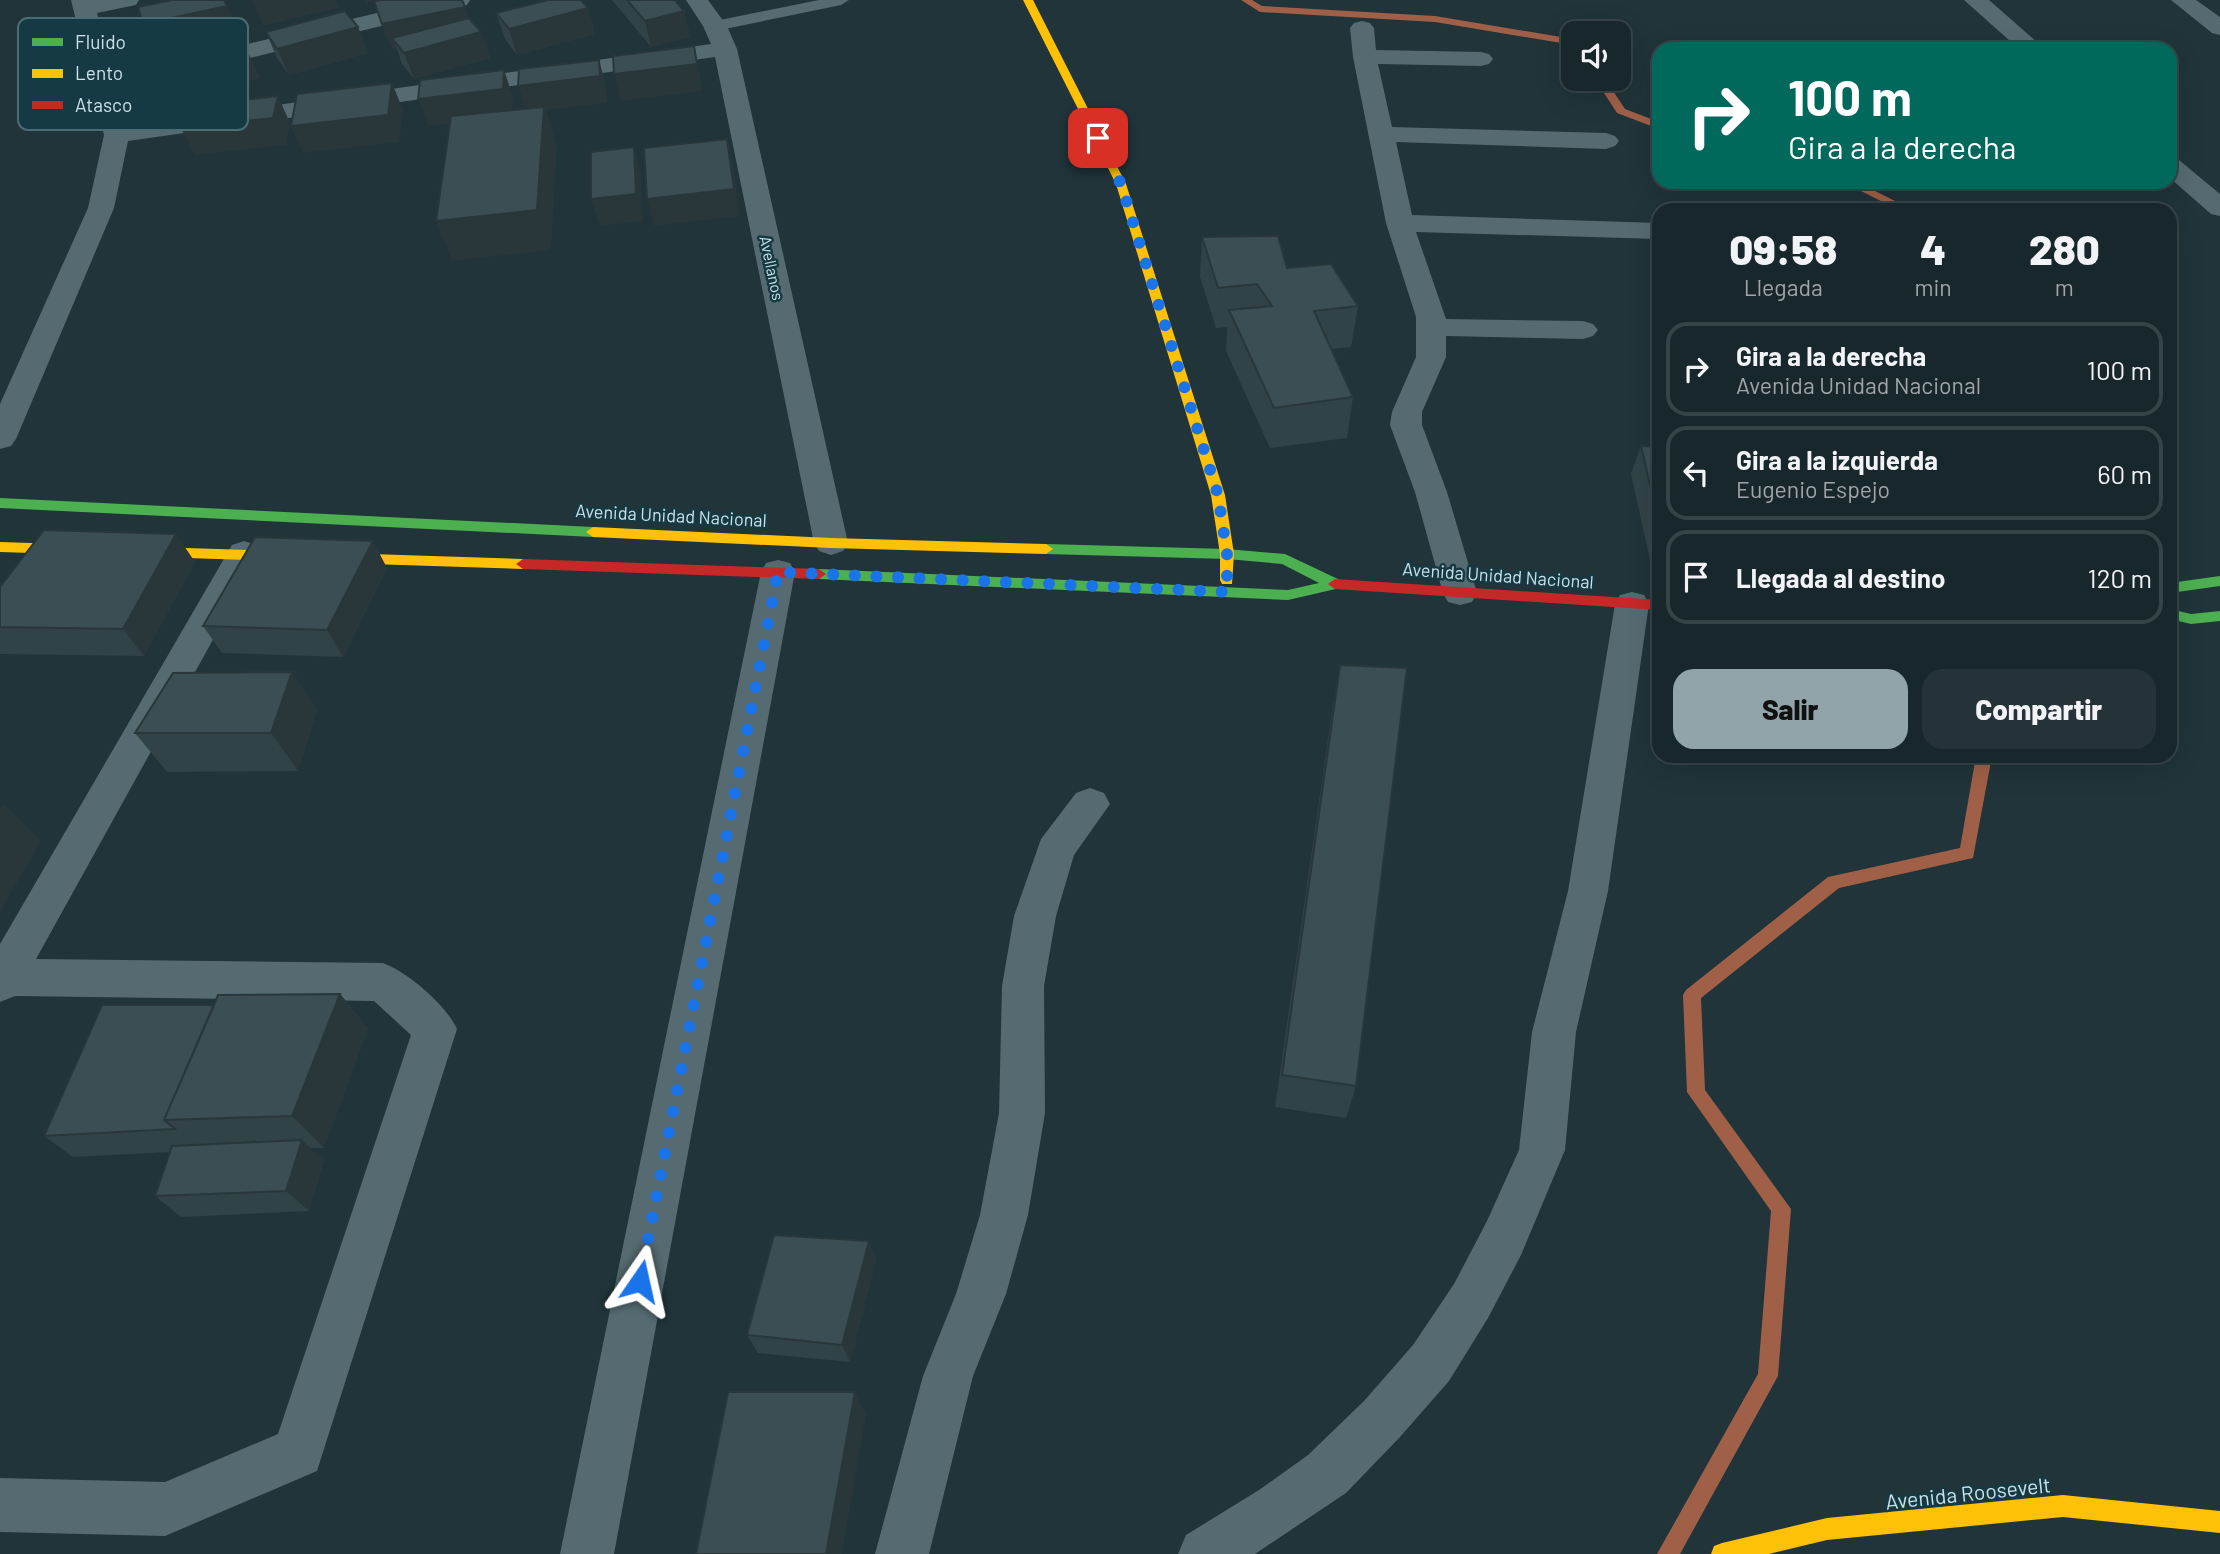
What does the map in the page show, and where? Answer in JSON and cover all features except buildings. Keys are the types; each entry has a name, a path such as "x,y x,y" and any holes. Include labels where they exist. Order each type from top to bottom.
{"main road":[{"path":"1028,0 1121,184 1218,495 1227,554 1227,592"},
{"name":"Avenida Unidad Nacional","path":"0,503 831,543 1227,554 1285,558 1334,584"},
{"name":"Avenida Unidad Nacional","path":"0,547 778,572 1287,595 1334,584 1646,605"},
{"path":"2177,587 2220,581"},
{"path":"2177,616 2191,619 2220,616"},
{"name":"Avenida Roosevelt","path":"1722,1554 1827,1529 2063,1506 2220,1522"}],"street":[{"path":"83,5 128,0"},
{"path":"248,51 459,0"},
{"name":"Avellanos","path":"697,0 720,38 831,543"},
{"path":"1975,0 2025,42"},
{"path":"2182,0 2220,28"},
{"path":"1362,28 1365,57 1400,223 1431,317 1431,357 1407,412 1406,425 1431,492 1460,593"},
{"path":"248,114 720,38"},
{"path":"1365,57 1481,59"},
{"path":"0,439 101,208 117,135 116,130"},
{"path":"117,135 148,130"},
{"path":"1382,134 1606,141"},
{"path":"2177,171 2220,208"},
{"path":"1400,223 1652,231"},
{"path":"1431,327 1583,330"},
{"path":"0,1505 165,1510 298,1452 435,1029 383,982 1,980 244,553"},
{"path":"587,1554 778,572"},
{"path":"1205,1554 1278,1509 1327,1474 1382,1419 1431,1363 1471,1301 1504,1238 1542,1150 1554,1031 1588,891 1646,605"},
{"path":"902,1554 948,1376 981,1294 1004,1215 1023,1114 1023,986 1034,916 1055,851 1090,804"}],"lane":[{"path":"720,38 841,0"}],"waterway":[{"path":"1246,0 1260,9 1435,19 1561,40"},
{"path":"1608,91 1621,111 1652,123"},
{"path":"1863,189 1893,203"},
{"path":"1668,1554 1768,1376 1781,1209 1696,1092 1692,995 1834,882 1967,853 1983,763"}],"traffic: fast":[{"path":"0,503 593,532"},
{"path":"1046,549 1227,554 1285,559 1334,584"},
{"path":"819,574 1288,595 1335,584"},
{"path":"2177,587 2220,581"},
{"path":"2177,616 2191,619 2220,616"}],"traffic: slow":[{"path":"1028,0 1121,184 1218,495 1227,554 1227,580"},
{"path":"593,532 1046,549"},
{"path":"0,547 523,564"},
{"path":"1722,1554 1827,1529 2063,1506 2220,1522"}],"traffic: jam":[{"path":"523,564 819,574"},
{"path":"1335,584 1652,605"}],"route":[{"path":"640,1281 778,572 1227,592 1227,554 1218,495 1121,184 1098,138"}]}
